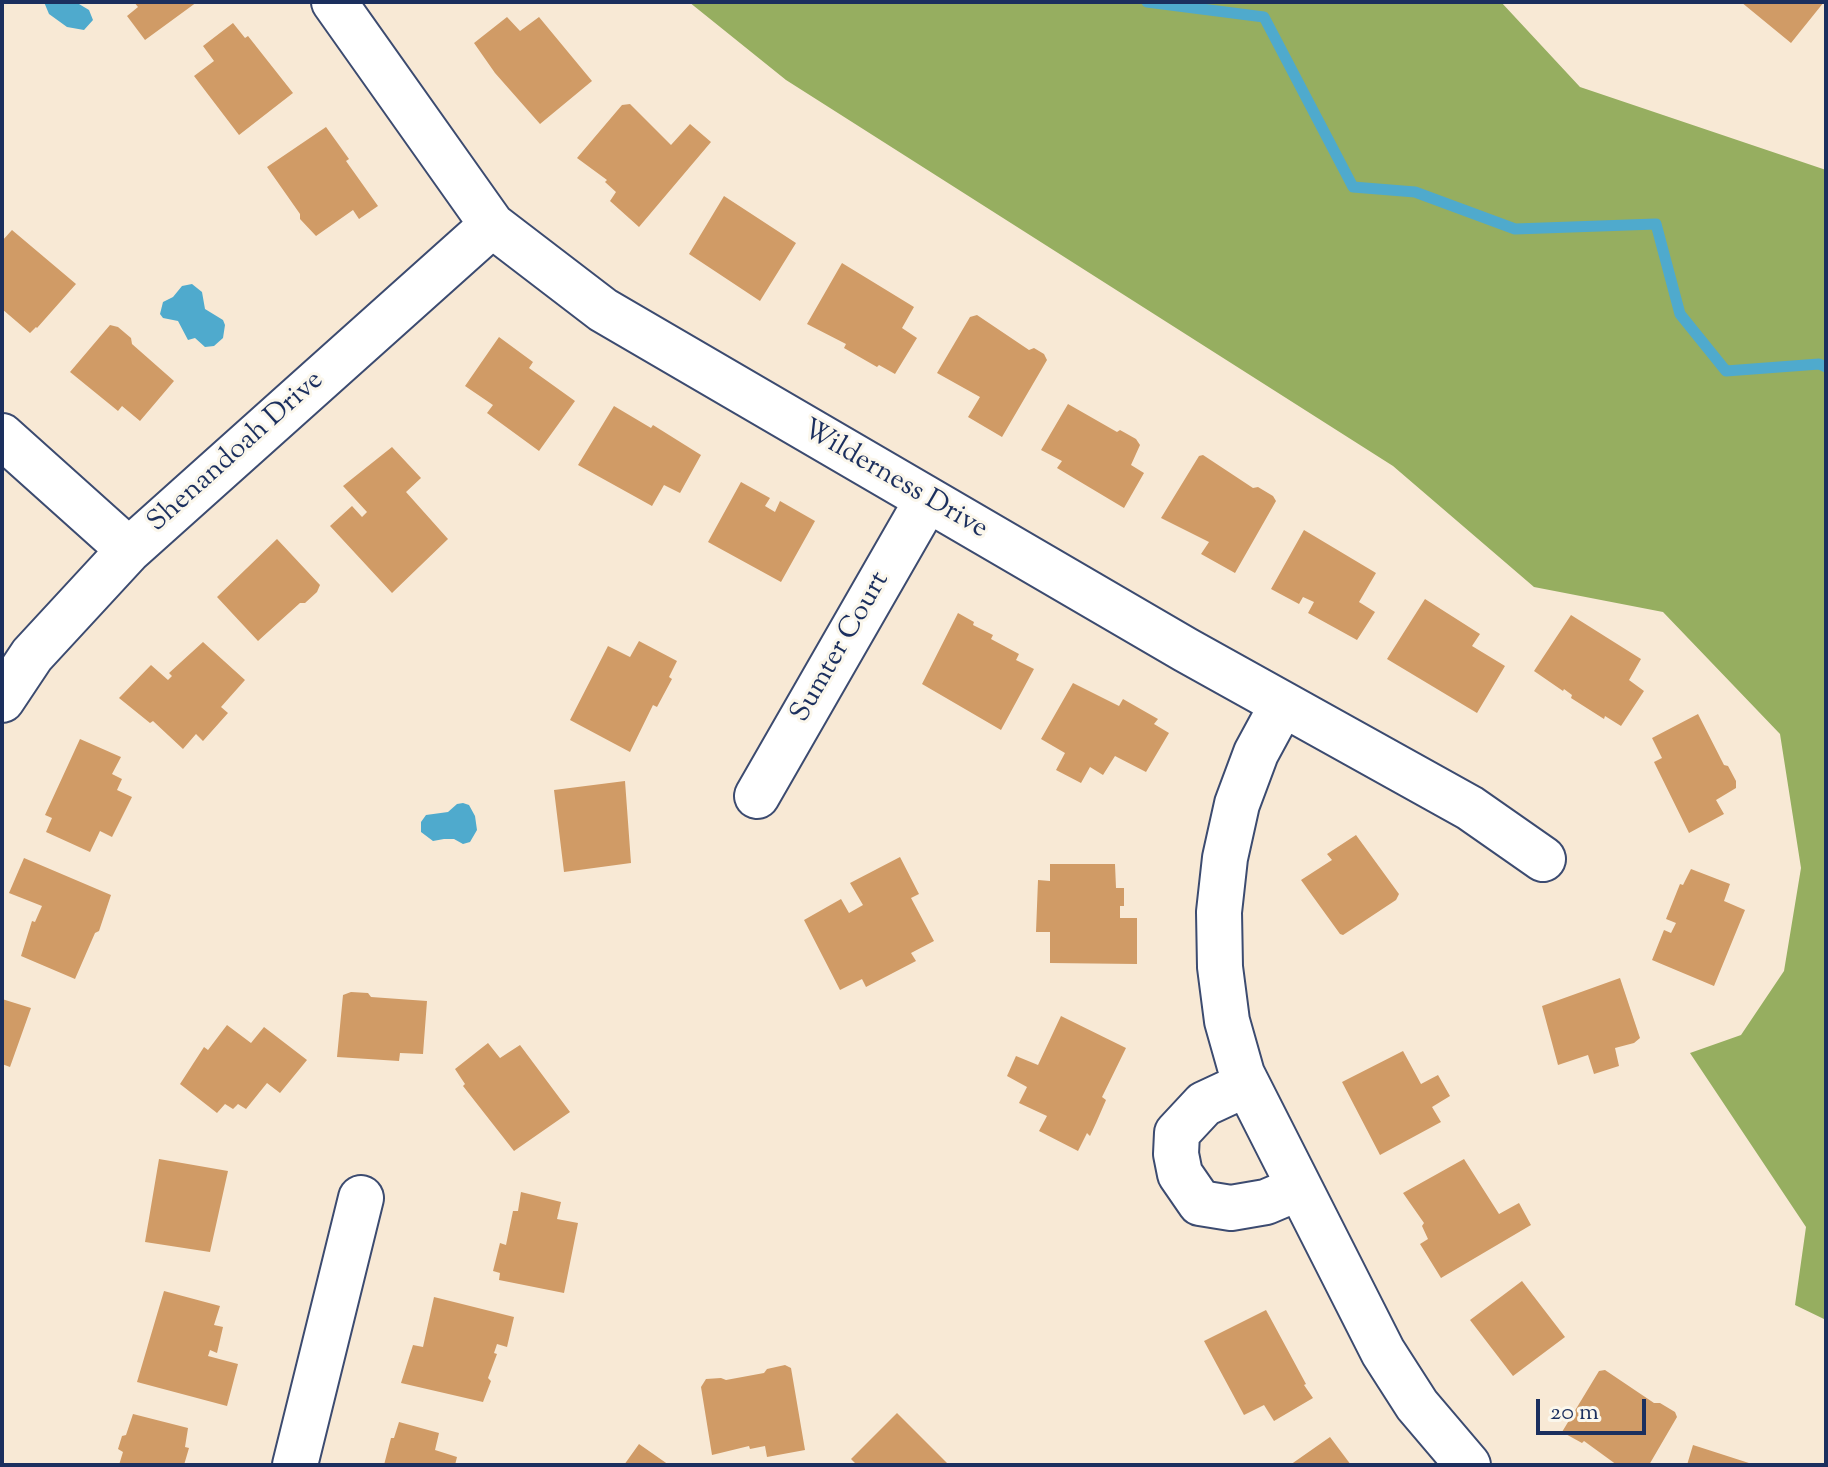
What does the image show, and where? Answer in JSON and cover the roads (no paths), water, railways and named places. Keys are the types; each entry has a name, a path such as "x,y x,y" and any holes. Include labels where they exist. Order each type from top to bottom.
{"street":[{"name":"Wilderness Drive","path":"334,2 492,225 603,310 1282,705 1470,808 1543,859"},
{"name":"Shenandoah Drive","path":"2,700 32,655 129,550 492,225"},
{"path":"2,436 129,550"},
{"name":"Sumter Court","path":"757,796 927,500"},
{"path":"1282,705 1256,753 1237,804 1225,858 1219,912 1220,967 1227,1021 1247,1084 1383,1352 1417,1405 1468,1465"},
{"path":"1247,1084 1204,1104 1177,1133 1176,1154 1180,1174 1200,1203 1231,1208 1266,1202 1299,1188"},
{"path":"295,1465 361,1198"}],"water":[{"path":"44,2 79,4 89,10 93,20 84,30 67,27 49,14"},
{"path":"192,284 202,292 205,309 223,320 225,325 223,338 214,346 205,347 195,338 188,340 178,321 163,318 160,314 163,302 173,297 182,286"},
{"path":"463,803 469,805 475,816 477,830 470,842 463,844 454,839 433,841 421,832 421,822 426,815 448,812"}],"waterway":[{"path":"1147,2 1264,17 1353,187 1415,192 1515,229 1656,224 1680,314 1726,371 1819,364 1826,367"}]}
